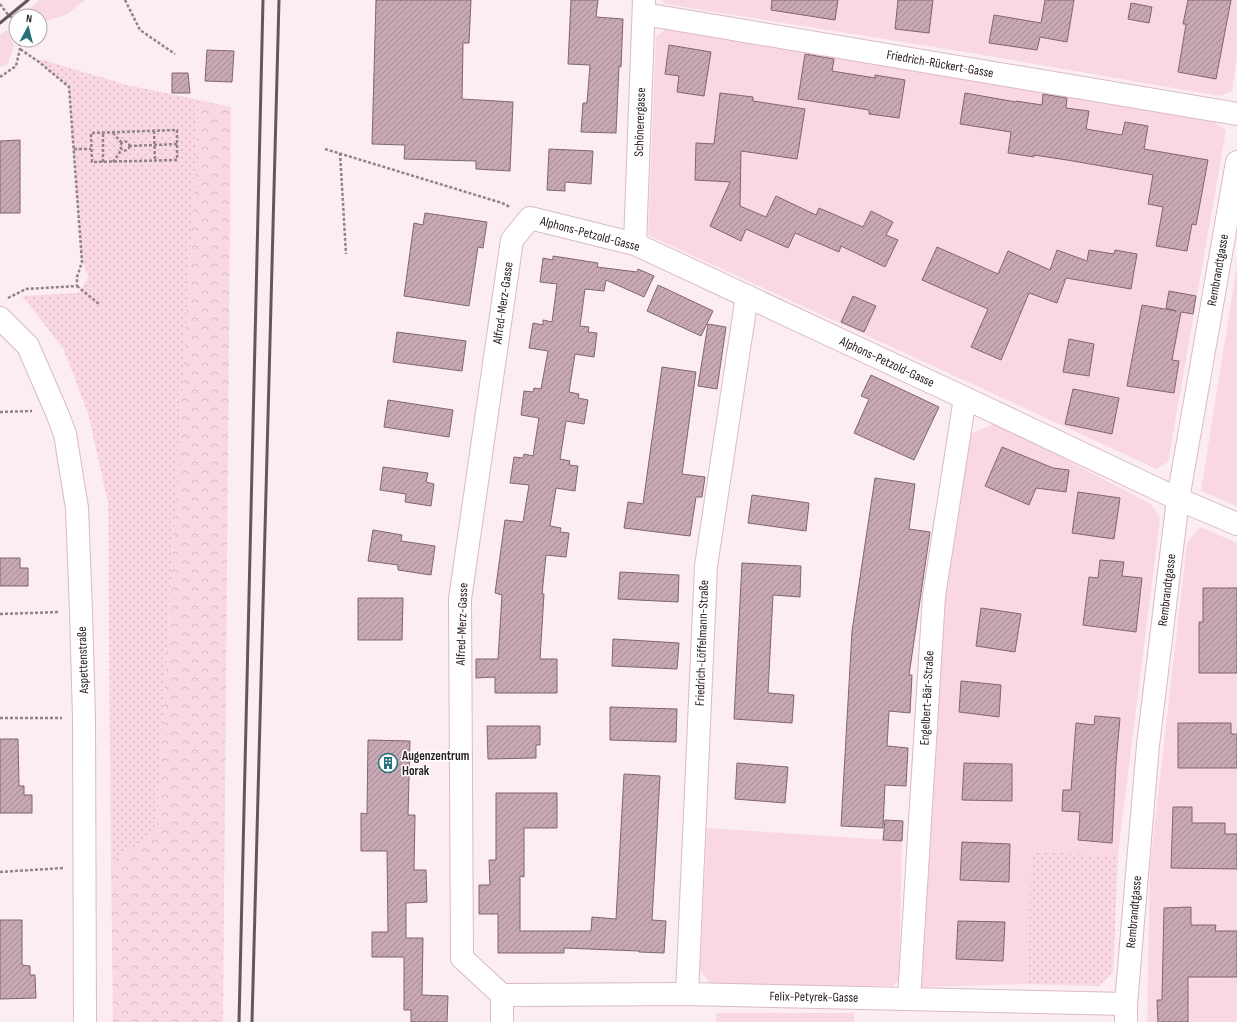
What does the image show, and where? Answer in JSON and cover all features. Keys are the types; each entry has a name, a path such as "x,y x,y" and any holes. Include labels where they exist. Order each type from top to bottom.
{"street":[{"name":"Friedrich-Rückert-Gasse","path":"644,7 1237,114"},
{"name":"Schönerergasse","path":"635,244 644,7"},
{"name":"Rembrandtgasse","path":"1126,1013 1148,745 1178,499 1237,162"},
{"name":"Alphons-Petzold-Gasse","path":"530,218 635,244 966,398 1178,499 1237,524"},
{"name":"Alfred-Merz-Gasse","path":"502,995 462,958 460,599 512,240 530,218"},
{"name":"Friedrich-Löffelmann-Straße","path":"687,994 706,566 746,296"},
{"name":"Aspettenstraße","path":"3,308 28,346 65,434 77,508 82,612 84,717 85,1022"},
{"name":"Engelbert-Bär-Straße","path":"909,999 934,596 966,398"},
{"name":"Felix-Petyrek-Gasse","path":"502,995 687,994 909,999 1126,1013"},
{"path":"502,995 502,1022"}],"path":[{"path":"125,0 140,30 175,54"},
{"path":"0,4 8,15"},
{"path":"0,77 16,66 20,49 39,62 69,87 82,262 77,278 77,286"},
{"path":"177,130 178,160 92,162 91,133 154,131 177,130"},
{"path":"154,131 155,160"},
{"path":"112,132 122,143 128,143 129,146 177,144"},
{"path":"103,133 103,162"},
{"path":"113,162 122,149 120,146 122,143"},
{"path":"122,149 125,151 129,146"},
{"path":"74,149 91,149"},
{"path":"325,149 502,203 530,218"},
{"path":"340,153 346,254"},
{"path":"3,308 26,288 77,286 99,304"},
{"path":"0,412 31,411 57,413"},
{"path":"0,614 82,612"},
{"path":"0,718 84,717"},
{"path":"0,872 85,867"}],"green space":[{"path":"39,0 85,0 67,14 48,20 48,8 30,8"},
{"path":"662,0 1237,0 1237,55 1232,91 1220,96 966,52 665,4"},
{"path":"665,29 1211,120 1226,130 1168,462 1157,469 648,235 656,37"},
{"path":"7,30 8,48 13,48 8,64 0,67 0,35"},
{"path":"40,59 127,85 199,100 156,832 111,862 108,503 88,413 63,348 22,296 78,293 89,277 82,262 69,87 39,62"},
{"path":"199,100 231,107 223,1022 113,1022 111,862 156,832"},
{"path":"1237,265 1237,506 1201,491"},
{"path":"996,423 1151,504 1160,518 1118,856 1031,851 1027,984 921,987 945,585 967,435"},
{"path":"1200,527 1237,543 1237,1022 1147,1022 1150,865 1187,543"},
{"path":"707,828 902,841 899,980 893,986 711,985 700,970"},
{"path":"1031,851 1118,856 1113,972 1099,986 1027,984"},
{"path":"716,1013 854,1013 854,1022 716,1022"}],"building":[{"path":"376,0 471,0 469,43 463,43 462,99 513,102 510,171 476,169 476,161 404,159 405,145 372,144"},
{"path":"571,0 598,0 596,17 623,19 616,133 581,132 583,103 587,103 590,65 568,64"},
{"path":"772,0 838,0 835,20 771,10"},
{"path":"898,0 933,0 929,33 895,29"},
{"path":"1045,0 1074,0 1067,42 1040,37 1037,50 989,43 994,15 1041,23"},
{"path":"1188,0 1231,0 1216,79 1178,72 1186,24 1183,24"},
{"path":"1131,3 1152,7 1149,23 1128,19"},
{"path":"669,45 711,52 704,96 677,92 679,76 665,74"},
{"path":"207,50 234,51 232,82 205,81"},
{"path":"805,54 834,59 832,71 875,78 875,75 905,80 899,118 869,114 869,110 798,99"},
{"path":"172,73 188,73 190,93 172,93"},
{"path":"720,93 753,97 753,101 805,109 797,159 741,151 740,206 766,217 776,196 816,215 819,208 863,227 871,211 893,222 886,235 898,240 885,267 841,246 839,252 795,233 788,248 746,229 741,241 710,226 730,182 695,180 696,143 714,144"},
{"path":"965,93 1042,105 1043,94 1067,98 1066,108 1089,111 1086,129 1122,135 1125,122 1148,126 1144,149 1208,160 1196,225 1192,224 1187,251 1156,246 1163,207 1148,204 1153,175 1067,160 1008,153 1011,132 960,124"},
{"path":"20,140 20,213 0,213 0,141"},
{"path":"549,149 593,151 591,184 565,182 565,191 547,190"},
{"path":"425,213 487,222 483,248 478,247 469,306 404,296 414,223 423,225"},
{"path":"937,247 998,274 1008,251 1050,270 1057,250 1087,261 1089,250 1114,254 1115,250 1137,254 1131,289 1066,278 1057,303 1029,293 1001,360 971,347 988,309 922,280"},
{"path":"553,256 598,263 597,267 637,272 638,269 654,276 644,297 606,280 604,291 585,289 580,326 589,327 588,332 597,333 594,357 575,354 569,392 579,394 578,398 588,400 584,424 566,421 560,459 570,461 569,465 578,466 575,491 556,488 550,526 561,528 560,532 569,533 566,557 546,555 542,594 544,594 540,659 557,659 557,693 495,693 495,677 476,678 476,659 498,659 502,595 495,593 505,520 523,522 529,485 510,483 514,457 523,458 524,454 533,456 539,418 521,415 524,391 533,392 534,388 541,389 548,351 529,348 533,323 543,325 543,320 552,322 557,284 540,282 543,258 553,260"},
{"path":"658,285 713,311 701,336 647,311"},
{"path":"1169,291 1196,296 1193,314 1181,312 1172,360 1179,361 1174,393 1127,386 1142,305 1176,311 1166,308"},
{"path":"853,296 876,306 864,332 841,322"},
{"path":"708,324 726,327 717,389 698,386"},
{"path":"397,332 466,341 462,371 393,362"},
{"path":"1069,339 1094,344 1089,376 1063,372"},
{"path":"662,367 696,372 682,474 705,477 702,497 696,497 690,536 624,528 628,502 643,504"},
{"path":"871,375 939,407 914,460 854,433 869,399 861,396"},
{"path":"1073,389 1119,398 1112,434 1065,424"},
{"path":"388,400 453,410 449,437 384,427"},
{"path":"1002,447 1053,468 1069,470 1066,492 1036,488 1029,505 985,486"},
{"path":"383,467 428,473 426,482 434,484 431,506 405,502 406,494 380,490"},
{"path":"875,478 915,484 909,529 930,532 909,675 912,675 910,713 889,711 887,746 908,748 906,786 885,785 883,828 841,826 852,631"},
{"path":"1078,492 1120,498 1114,539 1072,533"},
{"path":"752,495 809,503 806,531 748,523"},
{"path":"373,530 402,535 401,541 435,546 431,575 398,570 398,565 368,561"},
{"path":"0,558 20,558 20,568 28,568 28,586 0,586"},
{"path":"1100,560 1124,562 1122,576 1142,578 1136,632 1083,625 1089,577 1098,578"},
{"path":"742,563 801,566 800,597 773,595 768,693 794,695 792,723 734,719"},
{"path":"620,572 679,575 678,602 618,599"},
{"path":"1203,588 1237,588 1237,673 1199,673 1199,622 1203,622"},
{"path":"358,598 403,598 402,640 358,640"},
{"path":"981,608 1021,614 1015,652 976,646"},
{"path":"613,639 679,643 677,669 612,666"},
{"path":"961,681 1001,685 999,717 959,712"},
{"path":"610,707 677,709 676,742 610,740"},
{"path":"1095,716 1120,718 1112,843 1078,840 1080,812 1062,811 1063,790 1071,790 1076,723 1094,725"},
{"path":"1178,723 1231,723 1231,734 1237,734 1237,768 1178,768"},
{"path":"487,726 540,726 540,745 536,745 536,758 488,759"},
{"path":"0,739 18,739 19,786 24,786 24,795 32,795 32,813 0,813"},
{"path":"368,740 410,741 408,815 415,815 414,870 426,870 427,902 406,903 406,938 423,938 422,995 448,996 447,1022 411,1022 411,1010 404,1010 404,957 372,957 372,932 388,932 387,851 361,851 361,813 367,814"},
{"path":"737,763 788,767 785,803 735,799"},
{"path":"964,763 1012,764 1012,801 962,800"},
{"path":"624,774 660,776 652,920 666,921 664,953 564,948 564,953 498,953 498,914 479,914 479,885 490,885 489,860 496,860 496,793 557,793 557,828 524,828 524,877 520,876 520,931 591,931 592,917 616,919"},
{"path":"1173,807 1192,807 1192,823 1225,823 1225,834 1237,834 1237,869 1171,868"},
{"path":"885,820 903,821 902,841 883,840"},
{"path":"962,842 1010,844 1009,882 960,880"},
{"path":"1191,907 1191,925 1216,925 1215,931 1237,931 1237,977 1188,977 1188,1022 1158,1022 1157,1000 1162,1000 1164,908"},
{"path":"0,920 22,920 22,965 30,966 30,975 35,975 36,998 0,999"},
{"path":"958,921 1005,922 1003,961 956,959"}],"railway":[{"path":"0,23 28,0"},
{"path":"239,1022 263,0"},
{"path":"252,1022 279,0"}],"place":[{"name":"Augenzentrum Horak","path":"388,763"}]}
